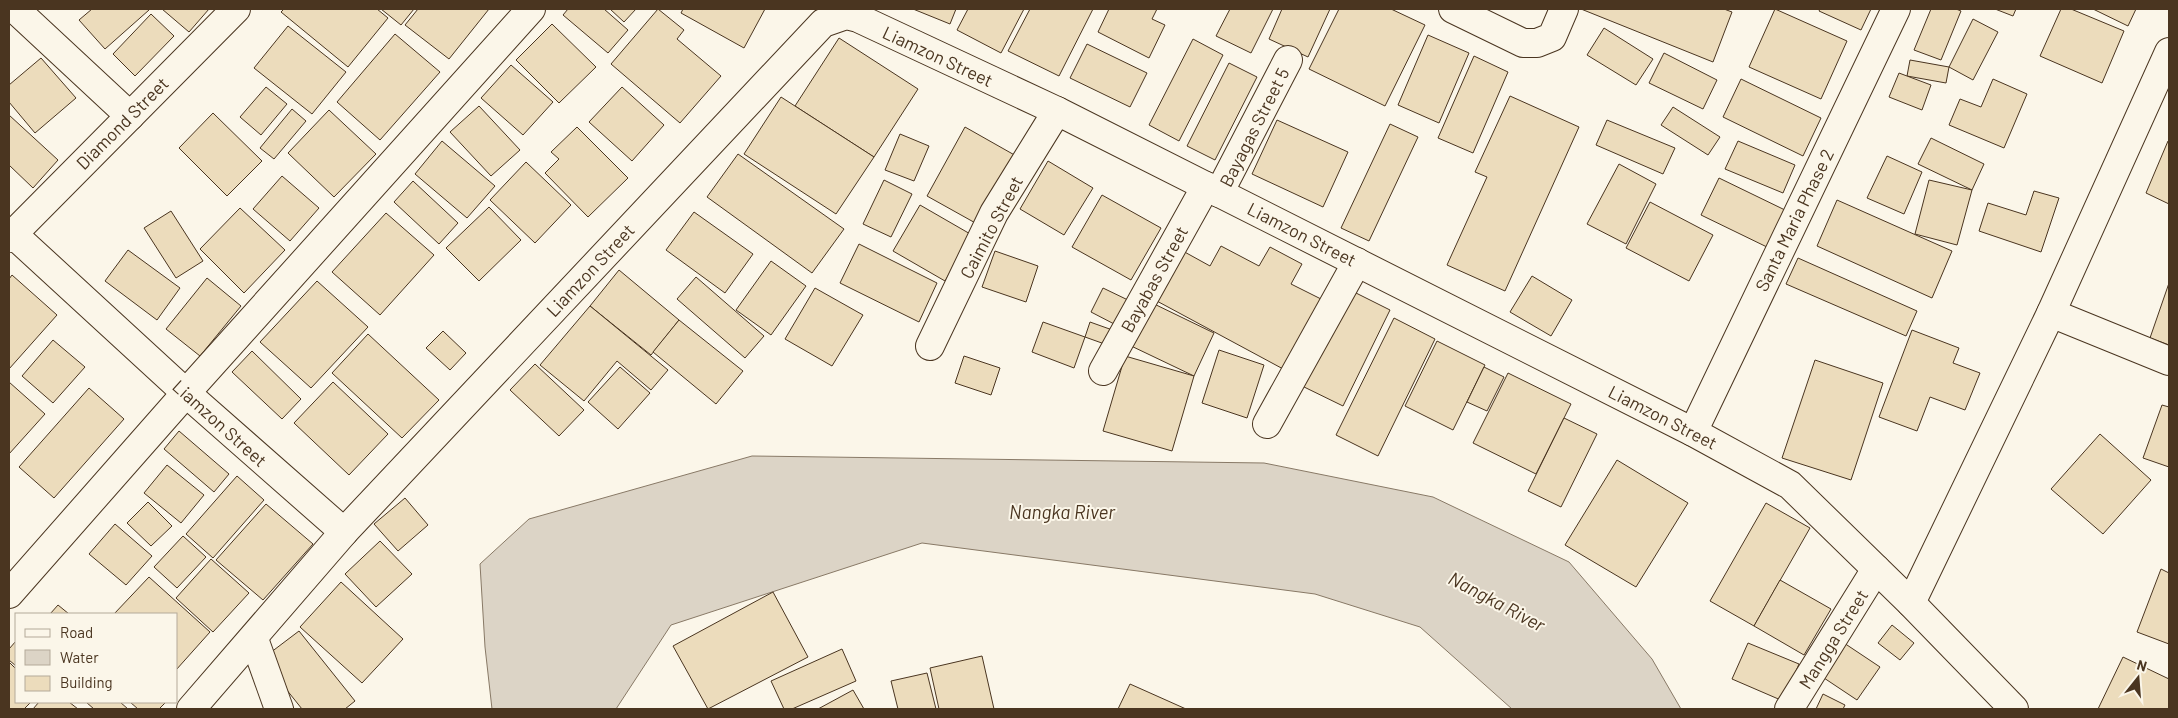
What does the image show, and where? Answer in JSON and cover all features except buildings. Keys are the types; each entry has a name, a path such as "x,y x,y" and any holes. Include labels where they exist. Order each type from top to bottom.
{"street":[{"path":"15,9 130,116"},
{"name":"Diamond Street","path":"11,236 236,9"},
{"path":"9,594 186,393 531,9"},
{"path":"1453,9 1523,43 1537,43 1552,37 1564,9"},
{"name":"Santa Maria Phase 2","path":"1693,432 1896,9"},
{"name":"Liamzon Street","path":"11,236 344,532 823,23 846,15 860,14 1057,111 1693,432 1790,485 2014,709"},
{"path":"1910,603 2051,313 2169,52"},
{"name":"Bayagas Street 5","path":"1213,190 1288,60"},
{"name":"Caimito Street","path":"930,346 994,213 1057,111"},
{"name":"Bayabas Street","path":"1103,371 1213,190"},
{"path":"1267,424 1357,262"},
{"path":"2051,313 2169,361"},
{"path":"191,709 254,639 344,532"},
{"name":"Mangga Street","path":"1789,709 1876,569"},
{"path":"254,639 279,709"}],"water":[{"name":"Nangka River","path":"752,456 1264,463 1433,497 1569,562 1652,659 1681,709 1512,709 1420,627 1315,594 922,543 671,625 616,709 492,709 485,647 480,564 529,519"}]}
